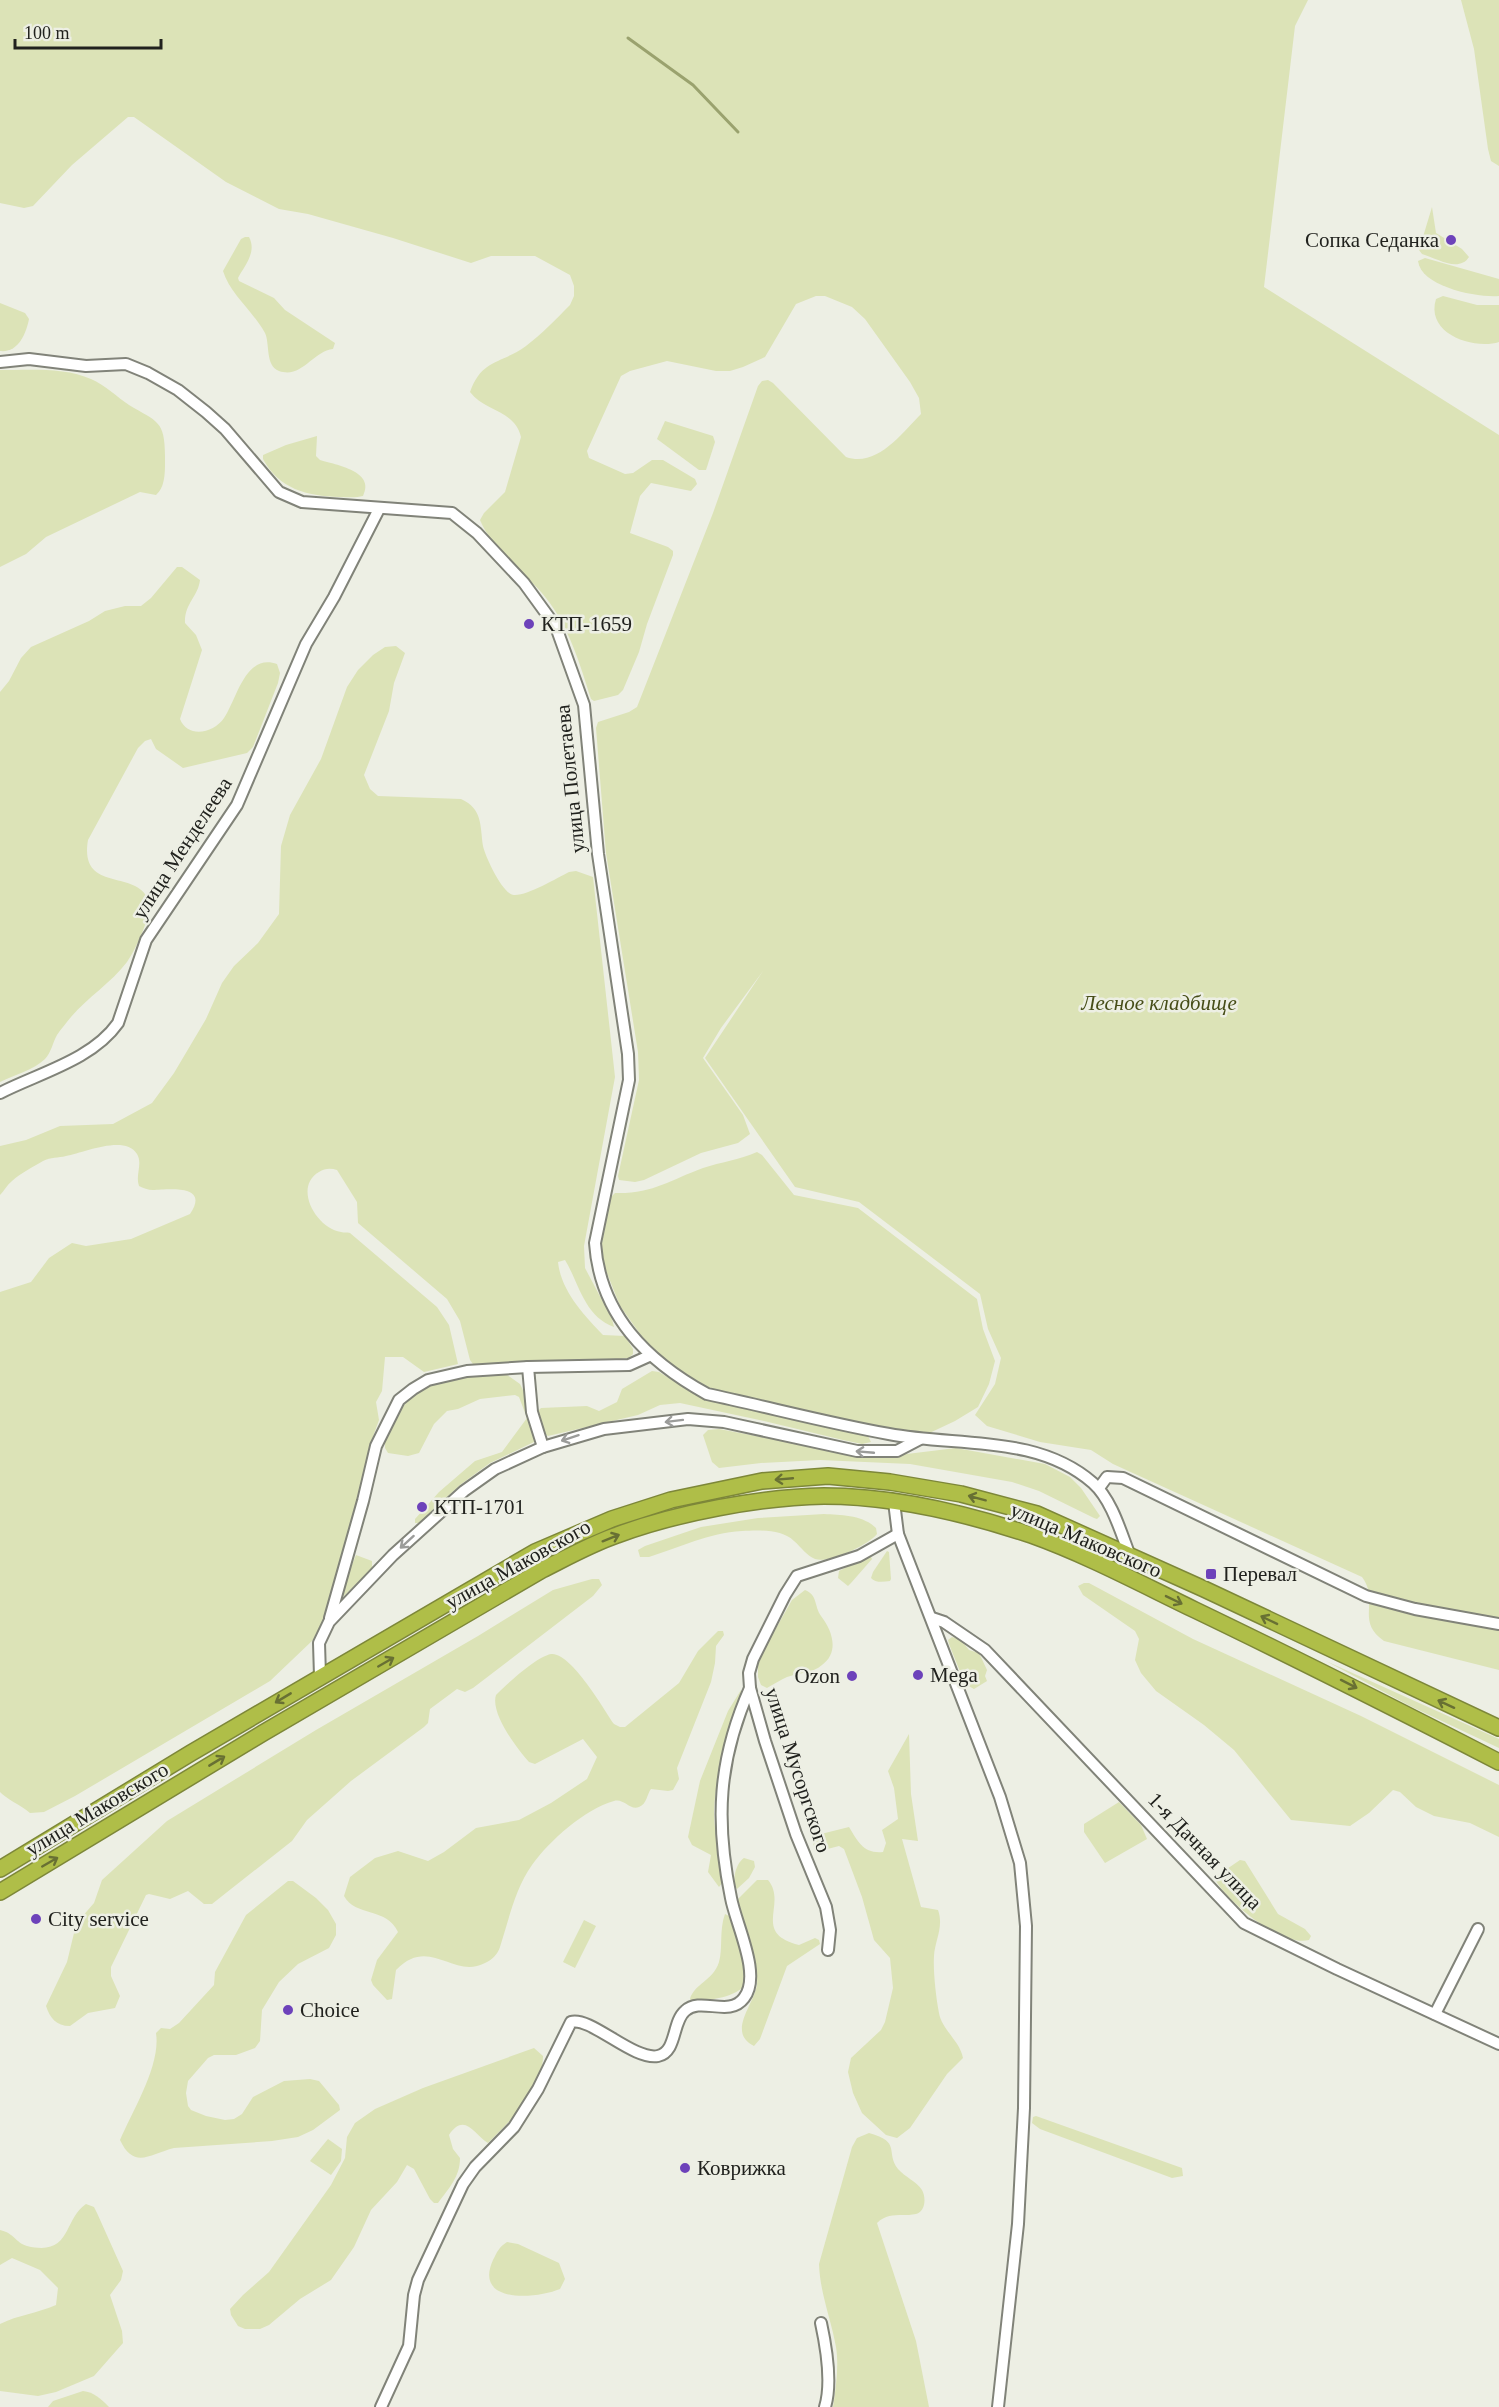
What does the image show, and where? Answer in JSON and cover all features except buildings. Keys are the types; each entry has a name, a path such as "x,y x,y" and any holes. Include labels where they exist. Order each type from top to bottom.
{"highway":[{"name":"улица Маковского","path":"0,1869 320,1677 535,1552 612,1519 670,1500 762,1481 828,1476 890,1482 961,1494 1037,1514 1499,1728"},
{"name":"улица Маковского","path":"0,1892 262,1733 542,1570 616,1535 668,1520 761,1502 824,1496 894,1502 965,1515 1033,1536 1285,1652 1499,1762"}],"street":[{"name":"улица Полетаева","path":"0,362 29,359 86,366 126,364 178,390 206,412 225,429 279,492 302,502 452,513 461,518 524,583 556,627 584,705 598,854 628,1054 628,1080 595,1243 597,1265 610,1301 649,1356 681,1380 707,1394 889,1434 1008,1447 1047,1455 1080,1473 1099,1488"},
{"name":"улица Менделеева","path":"0,1092 75,1058 110,1034 118,1023 146,940 237,805 306,644 334,597 379,509"},
{"path":"320,1677 319,1643 329,1622 376,1446 399,1400 428,1380 467,1371 629,1365 649,1356"},
{"path":"528,1367 532,1412 543,1447"},
{"path":"329,1622 393,1555 464,1491 495,1469 543,1447 604,1429 688,1419 724,1422 857,1451 897,1451 921,1439"},
{"path":"1130,1556 1099,1488 1107,1478 1123,1478 1366,1596 1415,1609 1499,1624"},
{"path":"894,1502 898,1534 1000,1797 1020,1863 1026,1926 1024,2108 1018,2224 998,2407"},
{"name":"улица Мусоргского","path":"828,1950 830,1930 826,1907 796,1834 759,1721 750,1688 750,1673 753,1659 784,1595 797,1576 860,1556 898,1534"},
{"name":"1-я Дачная улица","path":"932,1618 944,1622 985,1650 1244,1923 1499,2044"},
{"path":"381,2407 409,2346 414,2295 418,2280 463,2184 475,2167 514,2127 538,2089 571,2022 580,2021 622,2044 650,2056 658,2056 668,2050 678,2021 685,2011 693,2006 734,2006 744,2000 751,1988 752,1972 731,1900 727,1877 720,1799 726,1755 739,1713 750,1688"},
{"path":"1435,2014 1478,1929"},
{"path":"821,2323 825,2341 828,2396 825,2407"}],"green space":[{"name":"Лесное кладбище","path":"0,0 1308,0 1295,26 1264,287 1499,435 1499,1670 1384,1641 1371,1626 1369,1594 1362,1577 1113,1464 1091,1450 1040,1442 987,1426 975,1415 995,1384 1001,1358 988,1329 980,1294 859,1202 795,1187 705,1058 763,971 721,1028 703,1058 743,1115 750,1134 738,1143 701,1153 644,1180 635,1182 619,1180 639,1080 638,1052 606,853 596,728 598,722 637,707 713,513 758,386 762,381 768,380 773,383 846,457 868,458 878,453 897,439 921,414 919,398 910,382 865,319 852,307 825,296 816,296 796,304 765,357 743,367 730,371 716,371 667,361 630,371 621,376 587,451 589,458 625,474 633,473 652,460 663,460 695,479 697,484 691,491 651,483 640,496 630,533 668,547 673,551 673,555 639,652 623,690 618,695 594,701 591,699 567,633 554,609 538,588 493,542 480,520 505,492 521,437 513,421 483,404 470,392 480,373 493,363 526,346 570,305 574,296 574,286 570,275 535,256 491,256 471,263 308,214 279,209 226,182 134,117 128,117 72,165 33,206 24,208 0,203"},
{"path":"1461,0 1499,0 1499,166 1491,161 1488,149 1474,49"},
{"path":"1432,207 1436,233 1462,249 1469,257 1465,262 1447,263 1422,254 1419,250"},
{"path":"249,237 252,248 238,278 239,281 274,298 285,310 335,343 333,349 319,354 294,371 279,371 272,364 265,333 236,295 223,271 241,239"},
{"path":"1425,258 1499,279 1499,296 1465,293 1439,284 1421,270 1418,261"},
{"path":"1443,296 1477,305 1499,305 1499,342 1477,344 1454,337 1445,330 1438,322 1435,311 1436,299"},
{"path":"0,303 25,313 29,319 20,341 12,349 6,351 0,351"},
{"path":"0,370 46,370 81,375 101,384 153,419 161,429 165,444 164,477 159,492 156,495 140,492 46,537 26,554 0,567"},
{"path":"665,421 713,436 715,442 706,470 699,470 657,439"},
{"path":"317,436 316,456 320,460 352,470 359,475 366,487 363,496 316,495 295,489 277,477 263,459 263,455 286,445"},
{"path":"177,567 182,567 200,580 185,616 185,623 196,635 202,650 180,719 184,725 201,732 220,723 229,710 243,680 257,665 266,662 277,664 280,673 278,683 253,747 247,753 183,768 156,749 151,739 138,748 88,840 87,857 92,867 100,874 132,885 141,890 148,899 148,913 143,931 127,962 71,1017 57,1035 45,1059 30,1069 0,1082 0,692 9,681 21,658 31,647 89,621 105,611 125,606 141,606 151,598"},
{"path":"396,646 405,653 394,683 389,711 364,775 370,789 378,796 461,799 468,803 477,813 483,846 491,866 505,889 514,895 526,893 569,872 576,871 593,877 615,1077 584,1246 585,1268 614,1327 604,1322 589,1307 565,1260 558,1262 564,1283 581,1311 603,1335 625,1336 633,1349 633,1354 629,1358 620,1359 473,1364 460,1321 447,1299 358,1223 357,1202 337,1170 328,1169 319,1172 311,1179 308,1187 308,1197 316,1215 332,1229 350,1233 437,1307 449,1325 458,1364 424,1372 403,1357 385,1357 382,1391 376,1402 379,1420 370,1445 357,1502 323,1621 313,1640 270,1681 75,1796 44,1812 30,1813 0,1792 0,1292 31,1282 49,1258 72,1243 86,1246 131,1239 190,1214 195,1204 195,1197 184,1190 151,1190 139,1186 139,1158 131,1148 123,1145 103,1146 43,1161 16,1178 0,1195 0,1146 26,1140 60,1126 113,1124 152,1103 174,1073 206,1019 222,983 234,966 258,943 279,914 281,846 290,815 321,759 347,687 358,670 373,655 385,647"},
{"path":"757,1152 762,1155 794,1195 858,1208 977,1299 983,1329 995,1361 989,1384 978,1407 955,1421 911,1440 827,1415 712,1389 653,1352 620,1306 603,1263 602,1243 611,1197 615,1193 651,1189 703,1168"},
{"path":"652,1371 659,1372 700,1397 868,1436 871,1442 862,1444 680,1403 660,1405 638,1415 548,1436 544,1433 537,1412 541,1408 587,1406 599,1411 617,1402 622,1389"},
{"path":"503,1372 520,1384 524,1392 536,1441 490,1463 460,1485 419,1523 415,1523 415,1519 439,1492 475,1461 502,1452 527,1418 519,1397 515,1395 480,1399 458,1409 447,1411 434,1424 419,1453 408,1456 388,1453 385,1448 385,1442 399,1412 414,1395 437,1383 450,1379"},
{"path":"719,1429 874,1458 956,1448 1045,1464 1070,1477 1081,1488 1100,1516 1097,1519 1094,1518 1039,1491 1012,1482 910,1464 820,1460 719,1468 712,1462 703,1435 708,1430"},
{"path":"824,1514 865,1520 876,1528 877,1534 848,1552 821,1560 809,1556 783,1534 762,1531 718,1534 649,1557 640,1557 638,1550 701,1527 758,1518"},
{"path":"887,1551 889,1552 891,1579 885,1582 875,1581 871,1578 873,1572"},
{"path":"356,1555 372,1561 372,1568 343,1597 340,1594"},
{"path":"870,1555 872,1559 848,1586 838,1578 839,1571"},
{"path":"599,1579 602,1585 593,1596 473,1688 465,1692 457,1689 430,1709 428,1723 424,1727 351,1781 307,1820 292,1841 212,1904 204,1904 188,1891 170,1899 146,1895 111,1967 111,1976 120,1996 115,2008 88,2013 70,2026 61,2025 52,2018 46,2006 67,1962 74,1933 81,1918 94,1903 102,1880 167,1821 553,1590"},
{"path":"1089,1583 1193,1639 1361,1716 1499,1785 1499,1837 1470,1823 1434,1816 1416,1807 1400,1792 1393,1790 1369,1813 1350,1826 1291,1820 1234,1750 1204,1725 1156,1691 1141,1673 1135,1660 1139,1639 1135,1631 1083,1595 1078,1586"},
{"path":"805,1590 814,1598 831,1634 831,1654 828,1660 818,1668 787,1677 767,1688 761,1685 758,1677 758,1660 792,1600"},
{"path":"718,1631 723,1631 724,1635 716,1646 711,1682 677,1768 679,1779 673,1790 651,1789 642,1806 636,1808 621,1801 614,1801 580,1818 548,1846 526,1874 513,1904 499,1950 492,1958 473,1967 431,1957 408,1960 396,1970 392,1999 387,2000 371,1980 377,1960 398,1932 386,1919 349,1903 344,1896 350,1877 375,1858 398,1851 428,1861 476,1828 519,1820 551,1803 587,1779 597,1757 583,1739 535,1764 529,1762 501,1721 495,1703 496,1695 538,1660 551,1654 559,1656 577,1671 614,1724 625,1727 679,1683 698,1651"},
{"path":"952,1637 960,1639 969,1650 979,1653 987,1670 985,1676 987,1681 974,1689 965,1684 949,1644 948,1640"},
{"path":"1326,1661 1499,1739 1499,1748 1410,1706"},
{"path":"741,1690 743,1694 724,1753 715,1797 715,1830 723,1882 719,1887 708,1872 711,1855 692,1845 688,1837 700,1781 728,1711"},
{"path":"909,1734 911,1794 918,1841 902,1839 921,1907 938,1910 940,1916 934,1962 938,2007 941,2019 963,2058 947,2074 910,2128 897,2138 886,2135 862,2113 853,2093 848,2072 851,2058 881,2030 885,2022 893,1988 890,1958 874,1940 862,1897 844,1849 839,1846 816,1852 812,1840 813,1836 849,1827 866,1849 883,1852 886,1843 882,1830 898,1819 894,1788 888,1771"},
{"path":"1119,1802 1141,1825 1147,1839 1105,1863 1084,1832 1084,1824"},
{"path":"744,1858 754,1861 755,1867 749,1878 737,1889 734,1881 735,1872"},
{"path":"1240,1860 1245,1861 1278,1914 1305,1929 1311,1936 1309,1940 1285,1937 1271,1930 1244,1912 1223,1890 1216,1881 1221,1873"},
{"path":"757,1880 768,1880 773,1889 775,1899 773,1925 777,1933 785,1940 799,1945 815,1938 820,1944 787,1966 760,2039 754,2046 746,2040 742,2033 742,2026 755,1992 757,1976 736,1907 738,1899"},
{"path":"288,1881 293,1881 328,1910 336,1924 336,1935 329,1948 298,1964 279,1982 262,2010 260,2041 255,2048 236,2055 214,2055 208,2058 188,2081 186,2093 188,2106 191,2110 206,2116 225,2120 234,2119 242,2114 253,2097 284,2081 310,2079 319,2081 339,2105 340,2110 313,2130 298,2137 174,2148 143,2158 131,2155 120,2140 150,2073 156,2046 156,2033 161,2028 170,2029 179,2023 214,1985 215,1972 246,1915"},
{"path":"725,1914 729,1916 747,1972 748,1982 730,1995 692,2002 690,1999 692,1994 712,1974 719,1962"},
{"path":"584,1920 596,1926 575,1968 563,1962"},
{"path":"534,2048 543,2056 538,2081 524,2104 497,2134 488,2143 470,2127 460,2125 449,2135 453,2149 460,2158 460,2165 453,2182 438,2203 430,2199 414,2169 407,2165 397,2182 371,2210 354,2247 331,2280 300,2299 269,2325 260,2329 245,2329 238,2326 230,2309 269,2272 331,2185 345,2158 347,2137 355,2123 375,2109 423,2088"},
{"path":"1036,2116 1182,2168 1183,2176 1172,2178 1040,2129 1032,2123 1033,2117"},
{"path":"869,2133 886,2140 898,2169 920,2187 924,2196 922,2210 916,2214 886,2217 877,2223 916,2341 929,2407 833,2407 837,2354 821,2285 819,2264 852,2147 857,2138"},
{"path":"328,2139 342,2149 341,2161 331,2175 310,2161"},
{"path":"86,2204 94,2207 123,2271 121,2280 110,2295 122,2331 123,2343 94,2376 56,2392 38,2396 0,2391 0,2324 56,2305 58,2288 40,2270 12,2258 0,2265 0,2230 9,2233 27,2246 42,2248 52,2246 65,2235 73,2218"},
{"path":"507,2242 518,2244 559,2263 565,2279 560,2289 523,2296 499,2291 492,2284 489,2274 497,2252"},
{"path":"83,2391 94,2394 109,2407 48,2407 53,2401"}],"waterway":[{"path":"628,38 693,85 738,132"}],"place":[{"name":"Сопка Седанка","path":"1451,240"},
{"name":"КТП-1659","path":"529,624"},
{"name":"КТП-1701","path":"422,1507"},
{"name":"Перевал","path":"1211,1574"},
{"name":"Mega","path":"918,1675"},
{"name":"Ozon","path":"852,1676"},
{"name":"City service","path":"36,1919"},
{"name":"Choice","path":"288,2010"},
{"name":"Коврижка","path":"685,2168"}]}
